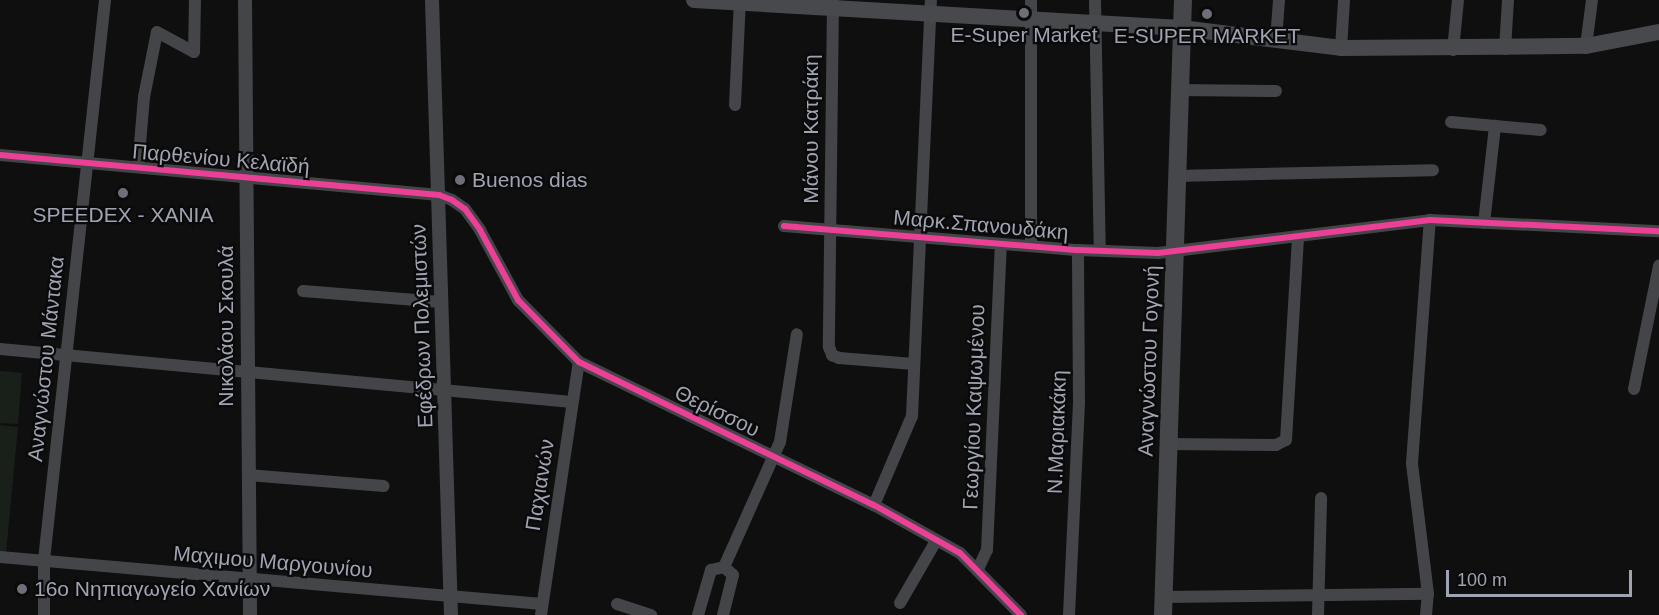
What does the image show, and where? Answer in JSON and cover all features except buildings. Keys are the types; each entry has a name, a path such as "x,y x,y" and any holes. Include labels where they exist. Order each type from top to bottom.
{"main road":[{"path":"694,0 930,7 1032,20 1181,28 1341,48 1453,50 1586,46 1659,32"},
{"name":"Αναγνώστου Γογονή","path":"1164,606 1178,90 1183,0"}],"street":[{"name":"Αναγνώστου Μάντακα","path":"44,615 44,560 105,0"},
{"path":"138,168 144,97 156,32 194,52 195,0"},
{"name":"Νικολάου Σκουλά","path":"245,0 250,615"},
{"name":"Εφέδρων Πολεμιστών","path":"432,0 451,615"},
{"path":"1031,0 1031,246"},
{"path":"1095,0 1100,250"},
{"path":"1276,40 1279,0"},
{"path":"1341,48 1344,0"},
{"path":"1453,50 1458,0"},
{"path":"1505,49 1508,0"},
{"path":"1586,46 1592,0"},
{"path":"735,105 740,1"},
{"name":"Μάνου Κατράκη","path":"832,5 830,229 832,355 914,364"},
{"path":"874,506 912,416 930,7"},
{"path":"1178,90 1276,91"},
{"path":"1451,122 1541,130"},
{"path":"1484,223 1495,126"},
{"name":"Παρθενίου Κελαϊδή","path":"0,155 439,195"},
{"path":"1176,176 1433,170"},
{"name":"Θερίσσου","path":"439,195 465,209 499,261 518,300 579,362 874,506 936,542 960,553 1022,615"},
{"path":"1426,615 1428,594 1412,463 1430,220"},
{"name":"Μαρκ.Σπανουδάκη","path":"784,226 1078,250 1175,250 1430,220 1659,231"},
{"path":"1169,444 1276,445 1286,440 1298,236"},
{"name":"Γεωργίου Καψωμένου","path":"978,569 987,550 1000,244"},
{"name":"Ν.Μαριακάκη","path":"1069,615 1079,402 1078,250"},
{"path":"1634,389 1659,267"},
{"path":"303,291 441,302"},
{"path":"724,567 774,458 797,334"},
{"path":"0,349 66,353 247,374 572,402"},
{"name":"Παχιανών","path":"541,609 579,362"},
{"path":"249,475 384,486"},
{"path":"1318,615 1321,498"},
{"path":"900,603 936,542"},
{"name":"Μαχιμου Mαργουνίου","path":"0,557 541,609"},
{"path":"698,615 711,570 724,567"},
{"path":"723,615 733,575 724,567"},
{"path":"1164,606 1320,597 1428,594"},
{"path":"617,604 651,615"}],"shaded area":[{"path":"0,371 22,373 18,424 0,423"},
{"path":"0,425 18,427 6,553 0,552"}],"cycle path":[{"path":"0,155 439,195 452,200 465,209 480,230 518,300 579,362 874,505 960,553 1021,615"},
{"path":"784,226 1078,250 1158,253 1430,220 1659,231"}],"place":[{"name":"E-Super Market","path":"1024,13"},
{"name":"E-SUPER MARKET","path":"1207,14"},
{"name":"Buenos dias","path":"460,180"},
{"name":"SPEEDEX - ΧΑΝΙΑ","path":"123,193"},
{"name":"16ο Νηπιαγωγείο Χανίων","path":"22,589"}]}
